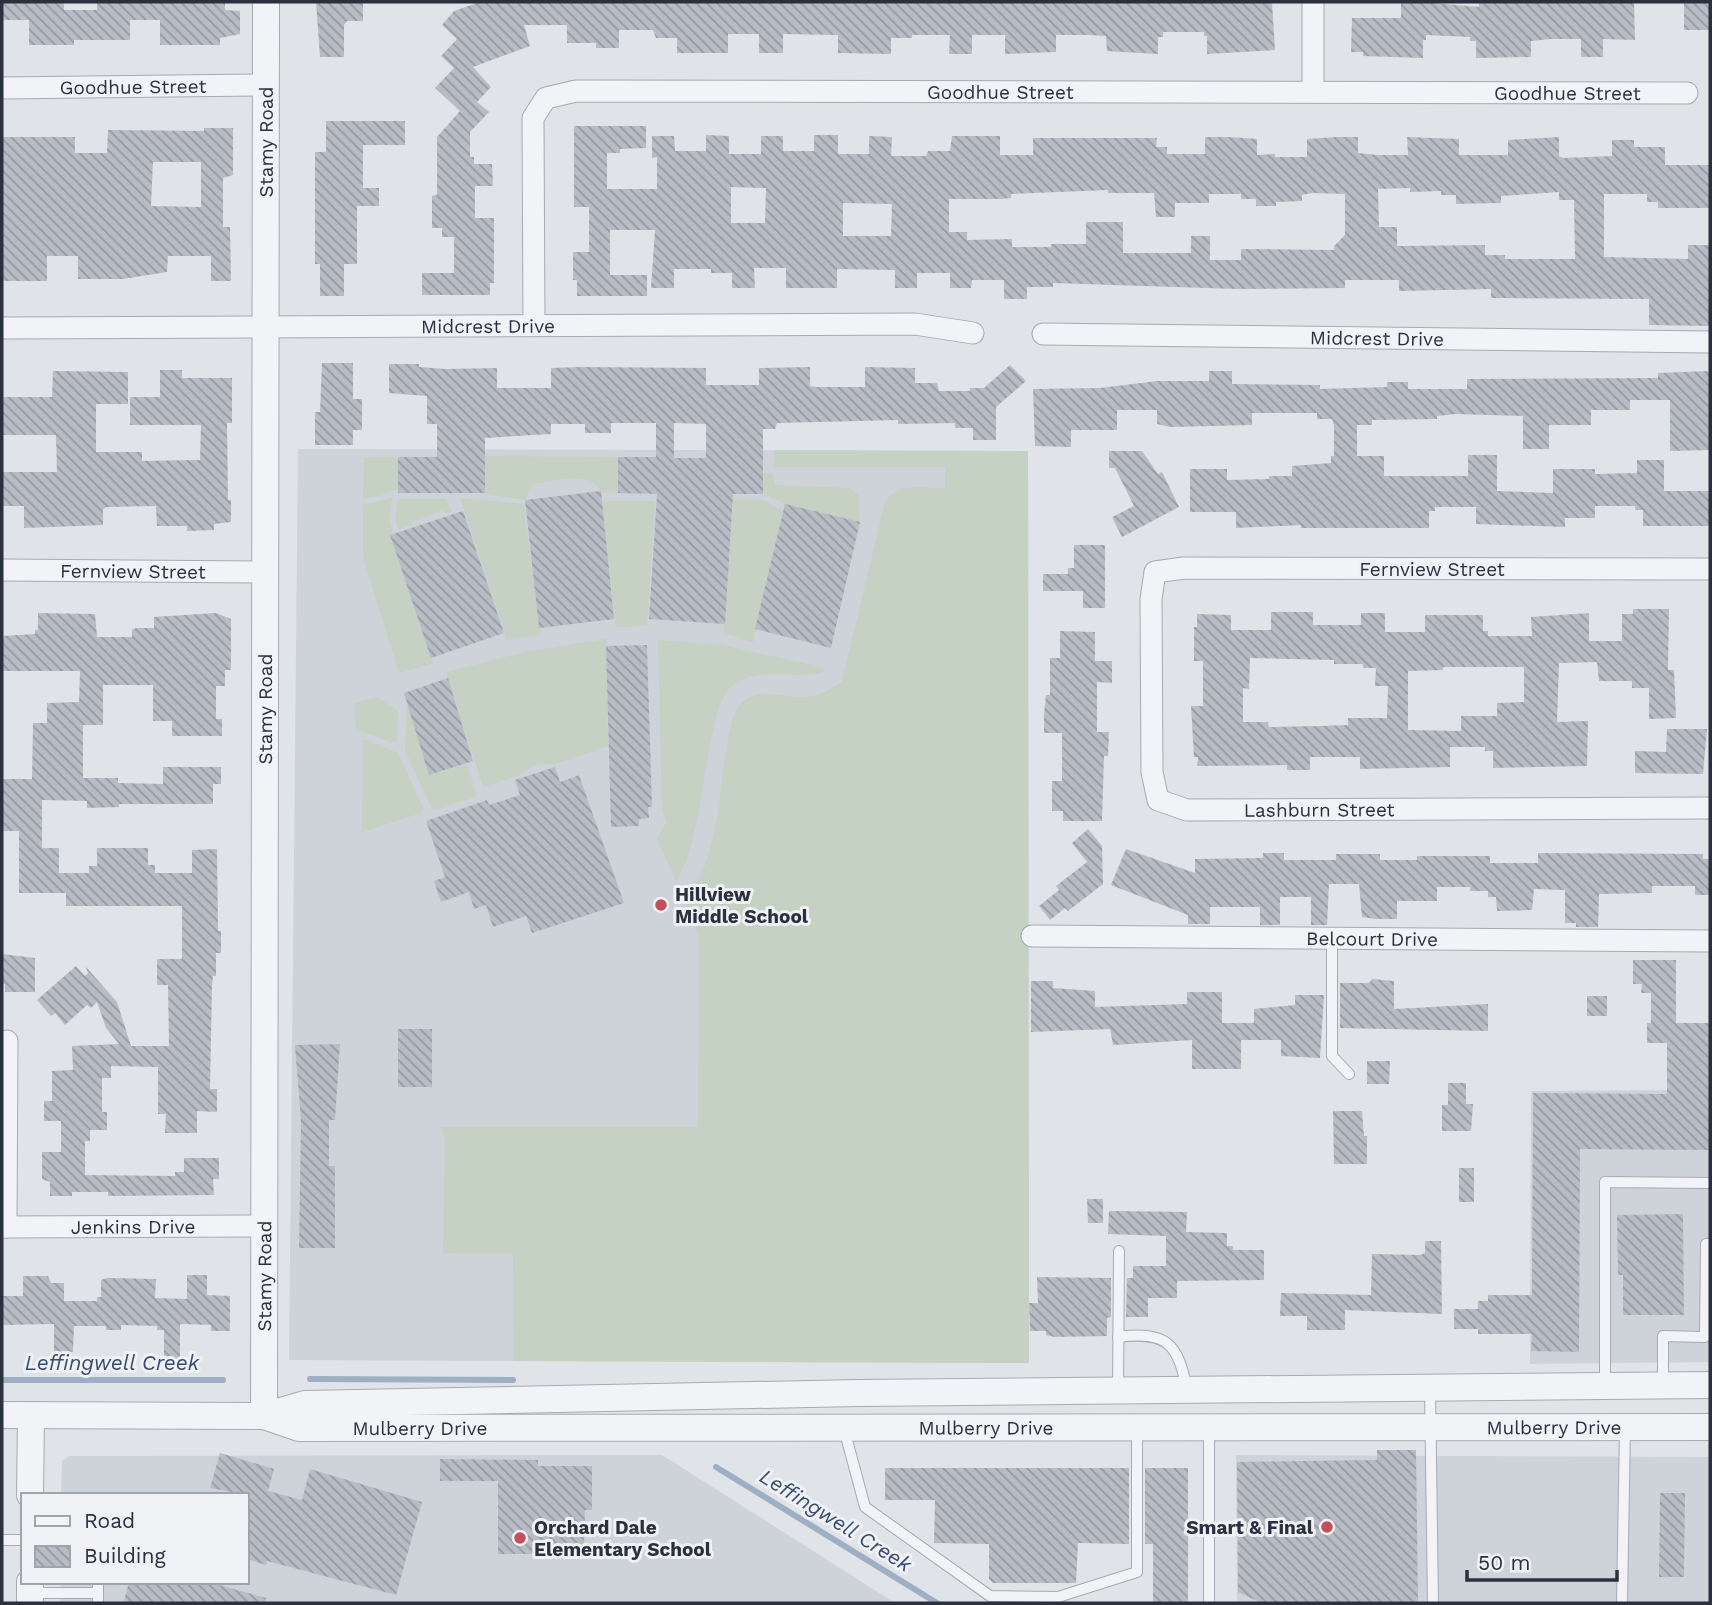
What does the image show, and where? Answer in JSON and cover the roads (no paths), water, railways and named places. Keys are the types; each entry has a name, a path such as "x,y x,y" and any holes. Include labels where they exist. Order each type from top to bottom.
{"street":[{"name":"Stamy Road","path":"264,1416 266,2"},
{"path":"1313,2 1313,91"},
{"name":"Goodhue Street","path":"2,88 266,85"},
{"name":"Goodhue Street","path":"534,325 533,118 546,99 576,91 1687,93"},
{"name":"Midcrest Drive","path":"2,328 265,329 915,324 973,334"},
{"name":"Midcrest Drive","path":"1044,334 1710,342"},
{"name":"Fernview Street","path":"1155,572 1184,568 1710,569"},
{"name":"Fernview Street","path":"2,570 265,572"},
{"name":"Lashburn Street","path":"1155,572 1151,599 1152,772 1158,800 1187,810 1710,808"},
{"name":"Belcourt Drive","path":"1032,936 1710,941"},
{"path":"4,1227 7,1041"},
{"name":"Jenkins Drive","path":"4,1227 264,1226"},
{"name":"Mulberry Drive","path":"2,1415 264,1416 305,1404 839,1393 1710,1384"},
{"path":"839,1393 843,1428"},
{"path":"30,1493 31,1416"},
{"name":"Mulberry Drive","path":"264,1416 299,1428 1710,1427"}],"lane":[{"path":"1332,938 1332,1056 1349,1074"},
{"path":"1605,1386 1605,1182 1710,1183"},
{"path":"1663,1385 1663,1336 1705,1337 1706,1244 1710,1244"},
{"path":"1118,1390 1119,1251"},
{"path":"1118,1337 1150,1335 1173,1347 1182,1362 1187,1390"},
{"path":"1430,1388 1433,1603"},
{"path":"843,1428 865,1507 990,1596 1058,1597 1137,1572 1137,1427"},
{"path":"1209,1427 1209,1600"},
{"path":"1622,1603 1625,1427"},
{"path":"2,1540 21,1540"},
{"path":"30,1593 98,1593"}],"waterway":[{"name":"Leffingwell Creek","path":"310,1379 513,1380"},
{"name":"Leffingwell Creek","path":"2,1380 223,1380"},
{"name":"Leffingwell Creek","path":"716,1467 937,1603"}],"place":[{"name":"Hillview Middle School","path":"661,905"},
{"name":"Smart & Final","path":"1327,1527"},
{"name":"Orchard Dale Elementary School","path":"520,1538"}]}
